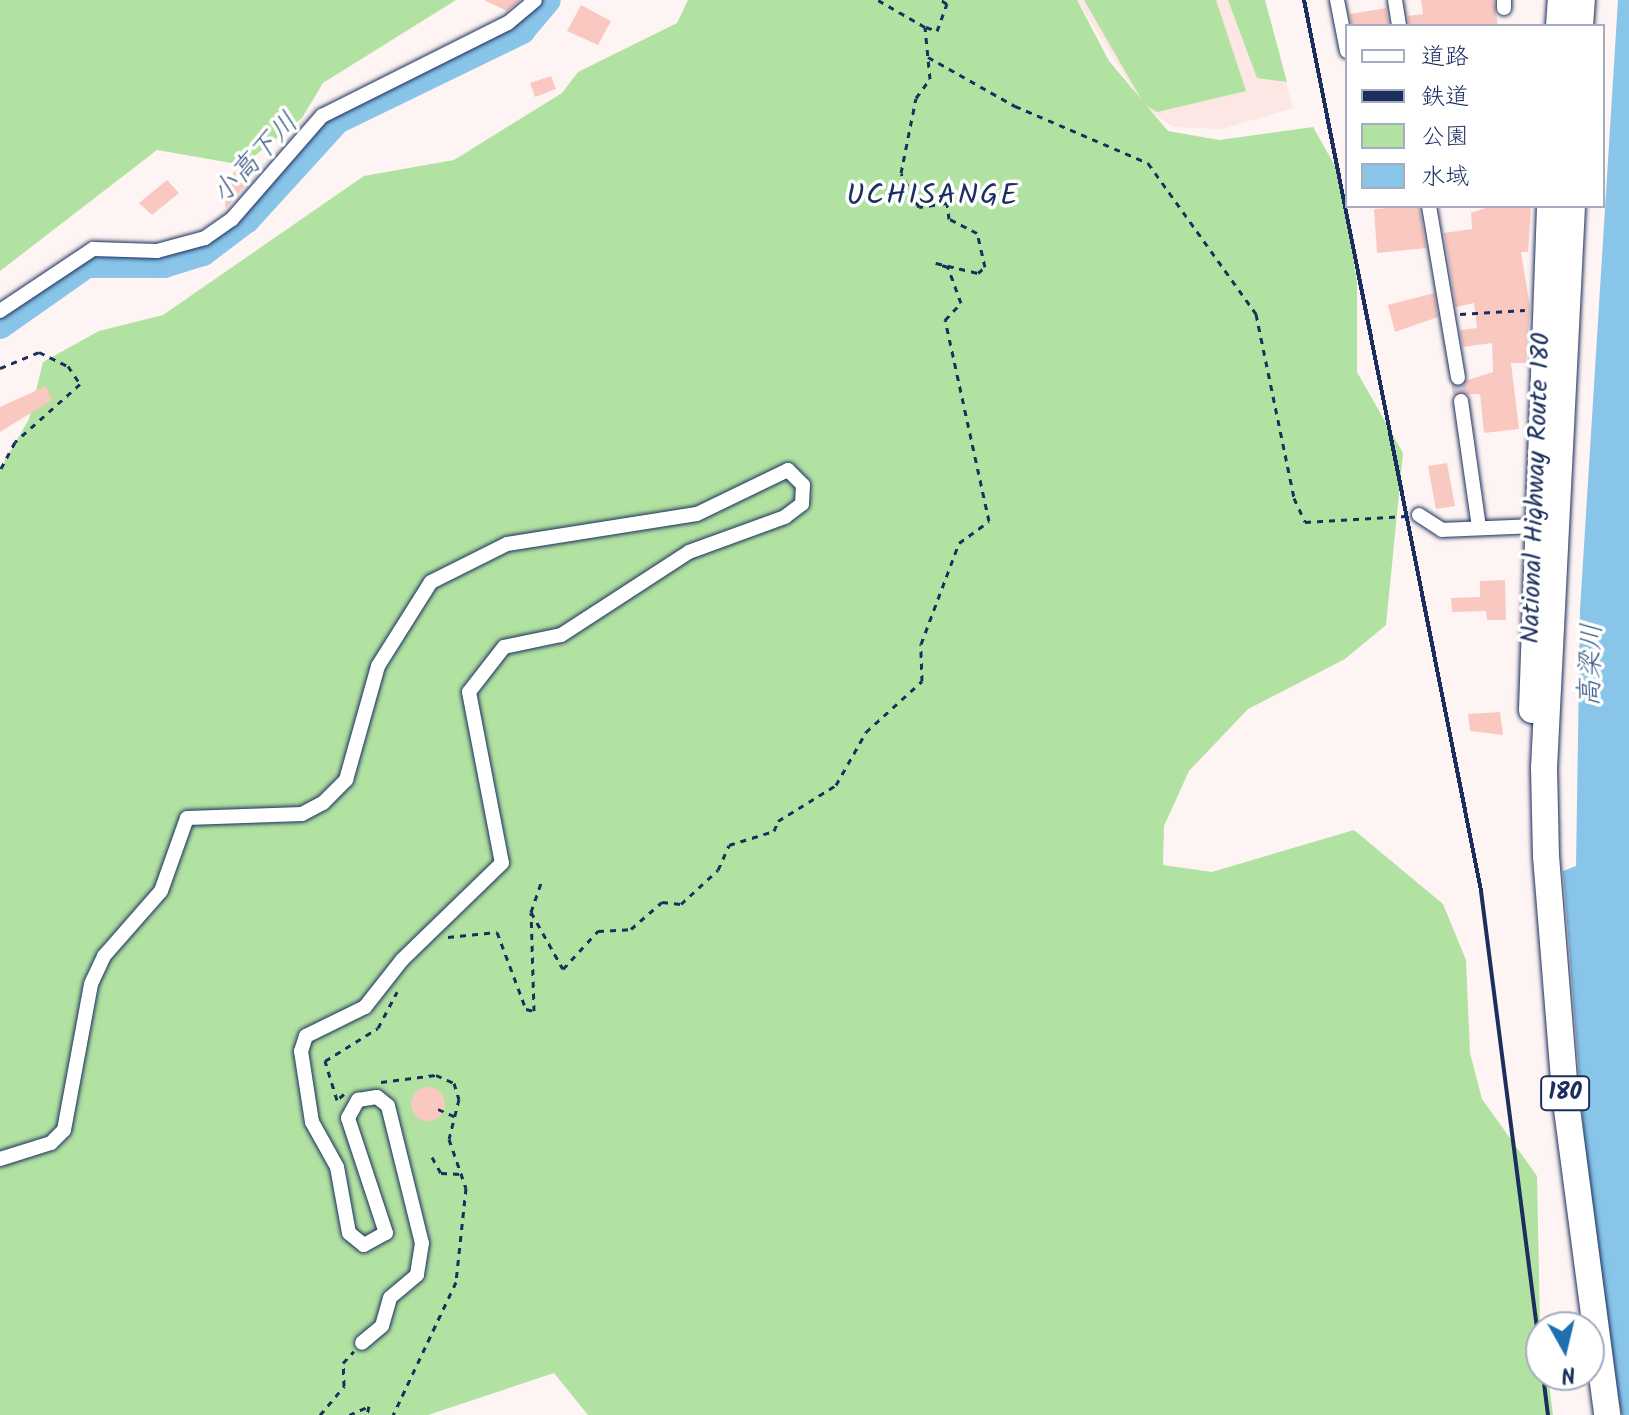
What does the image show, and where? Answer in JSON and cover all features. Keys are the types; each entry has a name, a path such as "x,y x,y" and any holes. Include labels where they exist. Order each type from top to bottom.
{"highway":[{"path":"1559,24 1561,0"},
{"path":"1580,24 1582,0"},
{"name":"National Highway Route 180","path":"1544,768 1531,701 1535,526 1550,208"},
{"name":"National Highway Route 180","path":"1572,208 1544,768 1565,1094 1607,1415"}],"street":[{"path":"0,311 93,249 157,251 205,238 232,219 322,116 508,23 535,0"},
{"path":"1337,0 1345,41"},
{"path":"1395,0 1399,24"},
{"path":"1429,208 1458,378"},
{"path":"1461,401 1479,527"},
{"path":"0,1159 51,1143 64,1130 91,984 104,956 161,891 187,818 302,814 323,803 346,780 378,666 431,582 507,544 697,514 788,470 803,485 802,504 785,517 689,552 561,635 504,647 469,692 502,863 402,960 365,1007 306,1036 301,1051 312,1122 337,1167 349,1233 364,1245 386,1233 348,1118 358,1100 377,1097 388,1106 422,1243 417,1275 390,1298 382,1326 362,1343"},
{"path":"1419,515 1442,530 1535,526"}],"path":[{"path":"878,0 937,31 947,4 941,0"},
{"path":"531,912 563,969 598,931 631,929 662,902 681,904 718,870 729,845 774,831 778,821 836,785 866,732 922,681 921,644 959,543 989,521 945,320 961,303 948,267 936,263 978,273 985,267 977,233 949,219 947,203 919,207 901,173 916,98 930,79 925,27"},
{"path":"928,57 1015,106 1113,144 1161,176 1256,314 1294,498 1305,522 1419,515"},
{"path":"1449,314 1545,309"},
{"path":"0,368 39,352 68,366 80,384 15,442 0,470"},
{"path":"439,945 451,935 497,932 526,1009 534,1011 531,912 542,880"},
{"path":"349,1088 337,1100 325,1061 378,1028 399,987"},
{"path":"368,1084 447,1078 456,1088 456,1117 449,1139 466,1188 456,1282 393,1415"},
{"path":"438,1109 456,1117"},
{"path":"432,1157 441,1173 461,1174"},
{"path":"320,1415 344,1386 343,1363 362,1343"},
{"path":"349,1415 369,1406 367,1415"}],"shaded area":[{"path":"1077,0 1265,0 1293,108 1222,129 1174,127 1145,108"}],"green space":[{"path":"0,0 456,0 323,83 302,118 243,165 157,150 0,271"},
{"path":"688,0 1077,0 1109,61 1168,131 1219,140 1313,127 1340,175 1357,282 1357,372 1403,453 1386,625 1345,659 1248,709 1189,771 1164,826 1163,865 1212,872 1354,830 1443,904 1466,960 1470,1053 1482,1099 1537,1176 1540,1311 1525,1311 1525,1391 1550,1391 1553,1415 588,1415 554,1373 428,1415 0,1415 0,469 29,419 43,362 99,331 163,315 364,176 454,160 562,93 578,72 677,23"},
{"path":"1084,0 1216,0 1246,91 1157,112 1144,104"},
{"path":"1228,0 1265,0 1287,82 1257,78"}],"water":[{"name":"高梁川","path":"1618,0 1629,0 1629,1415 1622,1415 1618,1396 1586,1162 1563,871 1576,866 1580,610"}],"building":[{"path":"484,0 520,0 507,11"},
{"path":"1421,0 1494,0 1498,24 1409,24 1408,16 1423,14"},
{"path":"581,5 611,21 598,45 567,31"},
{"path":"1386,8 1389,24 1352,24 1350,14"},
{"path":"551,76 556,89 535,97 530,83"},
{"path":"239,168 246,184 226,208 222,183"},
{"path":"167,180 179,193 152,215 139,203"},
{"path":"1419,208 1426,248 1377,253 1374,209"},
{"path":"1485,208 1531,208 1528,252 1521,252 1530,307 1526,363 1511,363 1519,429 1484,433 1480,394 1453,395 1452,385 1493,372 1492,343 1463,347 1460,330 1477,328 1474,303 1456,307 1444,233 1472,229 1471,213"},
{"path":"1434,293 1438,317 1395,332 1388,305"},
{"path":"46,386 52,400 0,432 0,407"},
{"path":"1447,463 1455,506 1436,509 1428,466"},
{"path":"1505,580 1506,620 1487,620 1486,611 1452,612 1451,598 1480,597 1480,581"},
{"path":"1500,712 1503,735 1470,731 1468,714"},
{"path":"428,1087 440,1092 445,1104 440,1116 428,1121 416,1116 411,1104 416,1092"}],"waterway":[{"name":"小高下川","path":"0,326 87,265 164,265 203,253 247,220 337,121 522,31 548,0"}],"tunnel":[{"path":"1458,378 1461,401"}],"railway":[{"path":"1304,0 1345,206"},
{"path":"1345,208 1481,891 1535,1311"},
{"path":"1545,1391 1548,1415"}],"district":[{"name":"UCHISANGE","path":"933,196"}]}
